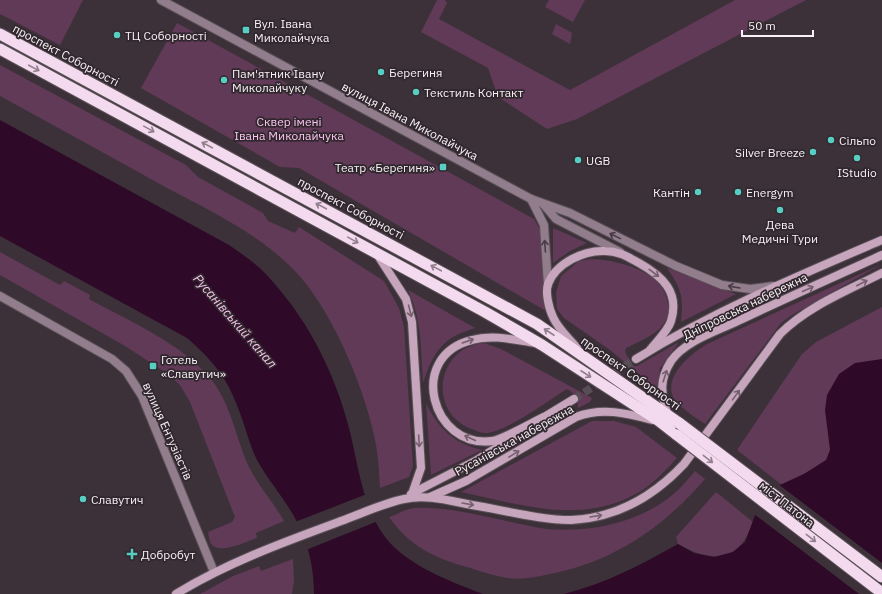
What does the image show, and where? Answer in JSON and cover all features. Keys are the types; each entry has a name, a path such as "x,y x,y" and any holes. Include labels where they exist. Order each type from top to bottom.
{"highway":[{"name":"проспект Соборності","path":"0,34 537,324 582,353 679,423"},
{"name":"проспект Соборності","path":"0,49 542,344 659,421 677,435"},
{"name":"міст Патона","path":"679,423 882,577"},
{"name":"міст Патона","path":"677,435 882,593"}],"main road":[{"name":"Дніпровська набережна","path":"636,359 703,320 773,286 882,240"},
{"path":"582,353 559,328 552,316 548,297 548,285 560,269 570,260 585,252 605,251 621,253"},
{"name":"вулиця Івана Миколайчука","path":"621,253 649,268 663,279 670,291 673,306 671,322 650,350"},
{"path":"377,254 406,299 412,322 421,468 412,494"},
{"name":"Дніпровська набережна","path":"667,413 661,394 664,376 672,361 681,351 695,342 769,306 882,255"},
{"name":"Русанівська набережна","path":"401,500 430,497 548,518 571,520 600,516 624,508 647,496 668,481 684,464 780,334 792,322 804,313 882,273"},
{"path":"542,344 506,338 487,337 472,340 447,353 439,362 433,384 434,402 442,419 458,433 476,441 494,441 544,417"},
{"name":"Русанівська набережна","path":"176,594 214,572 270,548 401,500 477,460 574,399"},
{"name":"Русанівська набережна","path":"430,497 466,481 576,417 590,412 624,412 659,421"}],"street":[{"name":"вулиця Івана Миколайчука","path":"161,0 531,199 570,213 676,266 722,285 750,289 773,286"},
{"path":"531,199 544,225 548,285"},
{"name":"вулиця Івана Миколайчука","path":"543,204 556,219 621,253"},
{"name":"вулиця Ентузіастів","path":"0,296 84,342 112,359 126,371 144,401 214,572"}],"green space":[{"path":"0,0 83,0 60,45 0,14"},
{"path":"437,0 445,0 447,3 439,19 570,90 735,0 806,0 577,119 547,129 498,97 488,68 421,32"},
{"path":"549,0 585,0 573,22 545,7"},
{"name":"Сквер імені Івана Миколайчука","path":"177,23 534,219 540,229 546,311 299,168 280,167 141,88"},
{"path":"556,24 572,33 570,44 552,34"},
{"path":"0,65 186,165 198,177 263,213 268,221 295,233 299,227 384,281 399,308 404,327 413,466 409,477 380,488 375,438 361,390 342,345 320,303 294,270 266,245 234,224 0,96"},
{"path":"553,228 587,243 570,251 553,263"},
{"path":"0,252 60,285 64,281 90,295 89,299 170,343 198,365 217,388 228,410 249,467 284,521 256,533 257,538 240,545 220,548 211,544 208,532 232,522 235,517 190,402 180,385 168,374 125,346 0,275"},
{"path":"591,259 615,262 639,270 650,276 659,284 665,294 668,310 667,317 661,328 647,338 626,348 625,352 633,366 637,366 679,342 660,368 657,389 610,350 564,318 557,309 556,293 561,276 579,261"},
{"path":"882,264 792,315 781,323 705,424 688,413 679,405 673,396 671,387 673,378 678,370 684,362 707,344"},
{"path":"667,268 736,294 681,322 682,299 676,281"},
{"path":"408,290 475,328 454,336 441,347 431,362 423,383 418,324 413,301"},
{"path":"882,307 882,416 878,436 782,485 737,450 802,354 816,342"},
{"path":"484,343 501,349 592,398 590,402 578,408 575,397 572,392 567,389 526,416 503,428 493,432 484,433 472,429 458,421 448,409 443,396 443,382 447,368 456,356 468,347"},
{"path":"426,403 436,420 448,434 463,443 482,450 431,475"},
{"path":"592,421 614,421 636,427 677,458 656,480 641,491 619,502 597,508 552,510 530,507 461,492"},
{"path":"695,471 705,479 672,512 655,527 636,540 595,561 534,577 513,579 444,560 424,550 405,536 389,517 409,509 434,508 463,512 547,529 564,530 600,527 617,523 650,510 679,489"},
{"path":"716,492 753,522 740,545 732,552 723,556 713,556 690,550 678,544 676,537"},
{"path":"293,559 294,581 292,594 200,594 233,576 259,566 261,571"}],"water":[{"name":"Русанівський канал","path":"0,120 229,245 263,271 298,314 320,350 337,389 343,408 359,475 369,506 383,534 393,546 413,562 459,585 483,594 314,594 310,558 302,532 289,507 257,460 229,387 218,370 204,354 187,338 0,236"},
{"path":"882,359 882,594 564,594 580,590 609,579 678,544 694,553 714,557 733,552 745,542 763,494 804,474 826,460 830,450 825,410 827,395 839,374 855,363"}],"pier":[{"path":"778,484 882,563 882,594 859,594 754,514 762,493 770,487"},
{"path":"367,494 378,521 306,550 295,522"}],"tunnel":[{"path":"574,399 636,359"}],"place":[{"name":"Вул. Івана Миколайчука","path":"246,30"},
{"name":"ТЦ Соборності","path":"117,35"},
{"name":"Берегиня","path":"381,72"},
{"name":"Пам'ятник Івану Миколайчуку","path":"224,80"},
{"name":"Текстиль Контакт","path":"416,92"},
{"name":"Сільпо","path":"831,140"},
{"name":"Silver Breeze","path":"813,152"},
{"name":"IStudio","path":"857,158"},
{"name":"UGB","path":"578,160"},
{"name":"Театр «Берегиня»","path":"443,167"},
{"name":"Кантін","path":"698,192"},
{"name":"Energym","path":"738,192"},
{"name":"Дева Медичні Тури","path":"780,210"},
{"name":"Готель «Славутич»","path":"153,366"},
{"name":"Славутич","path":"83,499"},
{"name":"Добробут","path":"132,554"}]}
